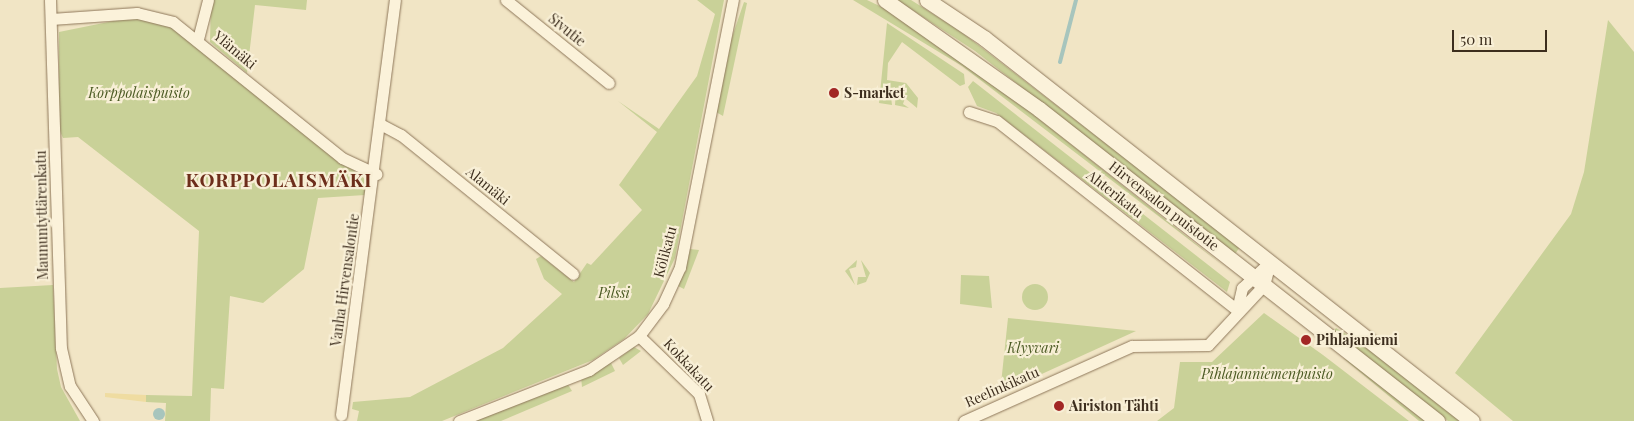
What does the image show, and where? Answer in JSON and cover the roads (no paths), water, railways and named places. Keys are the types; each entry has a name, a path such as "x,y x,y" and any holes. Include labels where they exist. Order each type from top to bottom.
{"main road":[{"name":"Hirvensalon puistotie","path":"885,0 968,55 1437,421"},
{"name":"Hirvensalon puistotie","path":"927,0 984,38 1472,421"}],"street":[{"name":"Maununtyttärenkatu","path":"50,0 61,348 70,386 93,421"},
{"path":"198,39 208,0"},
{"name":"Vanha Hirvensalontie","path":"341,415 376,174 395,0"},
{"name":"Sivutie","path":"506,0 609,83"},
{"name":"Kölikatu","path":"459,421 589,370 639,336 663,304 680,267 733,0"},
{"name":"Ylämäki","path":"51,19 148,14 173,22 198,39 342,158 376,174"},
{"name":"Ahterikatu","path":"969,112 997,120 1237,310"},
{"name":"Alamäki","path":"382,125 401,135 573,274"},
{"name":"Reelinkikatu","path":"964,421 1132,346 1208,345 1237,310 1238,295 1258,281 1270,262"},
{"name":"Kokkakatu","path":"639,336 699,394 707,421"}],"water":[{"path":"157,408 161,408 165,414 161,420 157,420 153,416 153,412"}],"waterway":[{"path":"1060,62 1076,0"}],"place":[{"name":"S-market","path":"834,93"},
{"name":"Pihlajaniemi","path":"1306,340"},
{"name":"Airiston Tähti","path":"1059,406"}],"district":[{"name":"KORPPOLAISMÄKI","path":"279,180"}],"park label":[{"name":"Korppolaispuisto","path":"139,93"},
{"name":"Pilssi","path":"614,293"},
{"name":"Klyyvari","path":"1033,348"},
{"name":"Pihlajanniemenpuisto","path":"1267,374"}]}
